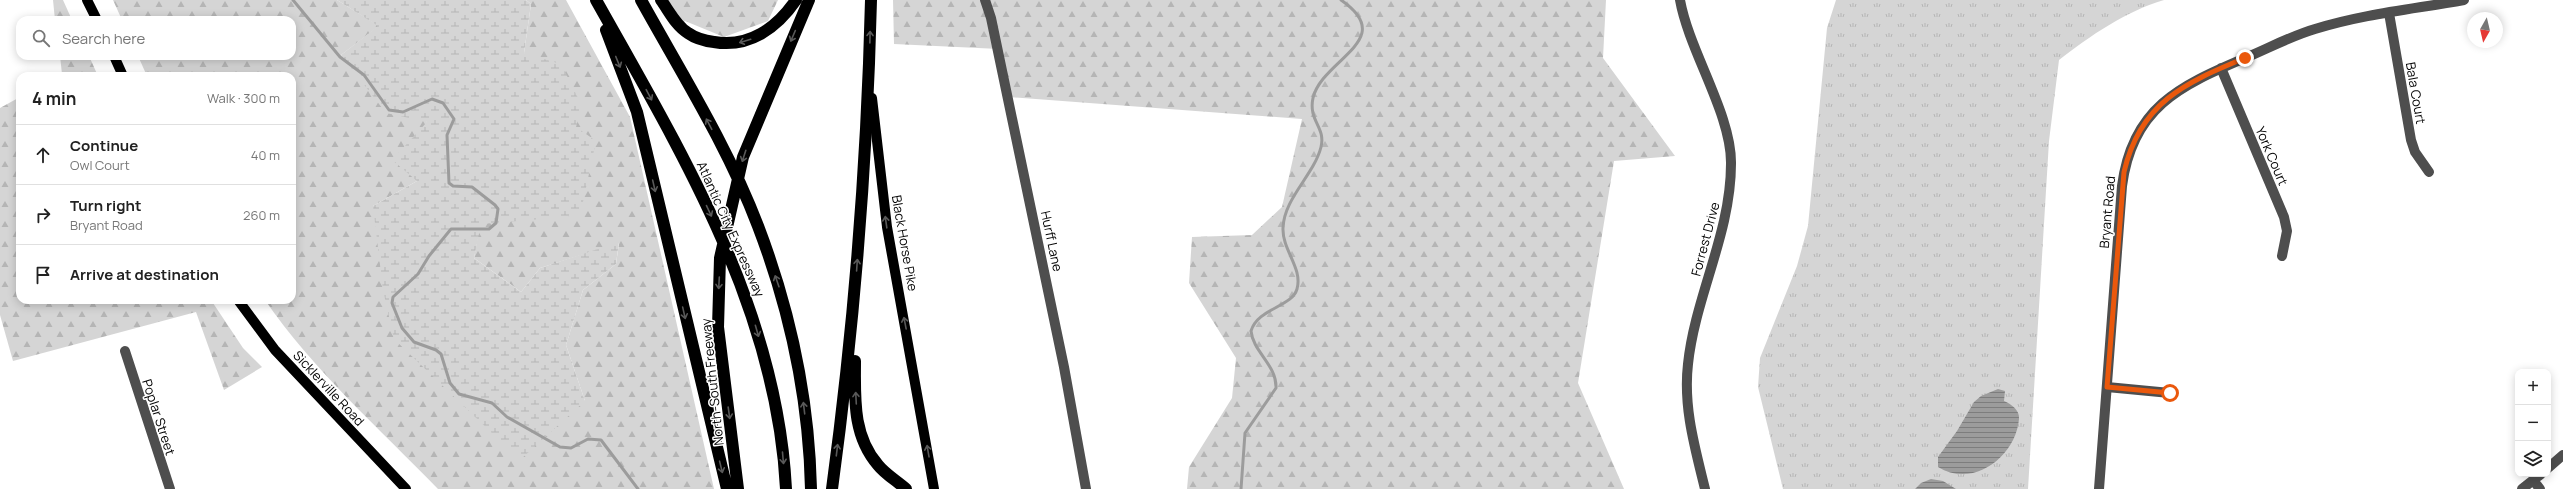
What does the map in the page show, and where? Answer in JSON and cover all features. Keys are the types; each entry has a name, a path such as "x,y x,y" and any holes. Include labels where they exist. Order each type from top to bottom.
{"highway":[{"path":"592,0 637,112 727,489"},
{"name":"Atlantic City Expressway","path":"596,0 690,169 748,299 772,389 782,441 786,489"},
{"name":"Atlantic City Expressway","path":"641,0 728,158 758,226 790,325 809,444 811,489"},
{"path":"661,0 676,21 688,34 706,41 735,44 748,40 779,22 796,0"},
{"name":"North-South Freeway","path":"738,489 718,327 720,258 743,157 809,0"},
{"name":"Black Horse Pike","path":"870,73 871,0"},
{"path":"832,489 850,351 870,73"},
{"path":"855,288 857,425 866,449 878,466 906,489"}],"main road":[{"path":"87,0 95,16"},
{"path":"116,60 121,72"},
{"name":"Black Horse Pike","path":"870,73 877,154 887,227 934,489"},
{"name":"Sicklerville Road","path":"241,304 275,350 406,489"}],"street":[{"name":"Hurff Lane","path":"986,0 1056,329 1086,489"},
{"name":"Forrest Drive","path":"1680,0 1684,21 1723,125 1732,162 1729,200 1689,352 1687,370 1689,419 1705,489"},
{"name":"Bryant Road","path":"2099,489 2122,186 2127,157 2139,130 2163,101 2190,83 2221,68 2314,29 2389,13 2464,0"},
{"name":"Bala Court","path":"2389,13 2411,140 2415,152 2429,172"},
{"name":"York Court","path":"2221,68 2284,218 2287,231 2282,256"},
{"name":"Poplar Street","path":"125,351 170,489"},
{"path":"2107,387 2170,393"},
{"path":"2551,466 2563,456"},
{"path":"2522,489 2537,477 2540,489"}],"green space":[{"path":"53,0 63,0 70,16 55,16"},
{"path":"113,0 337,0 379,26 341,55 427,122 417,181 373,206 585,401 566,345 583,290 616,264 619,243 540,268 521,292 474,258 480,224 576,127 524,53 531,4 526,0 566,0 630,117 714,489 438,489 347,398 304,350 268,304 296,304 296,72 145,72 140,60 296,60 296,16 120,16"},
{"path":"337,0 526,0 531,4 524,53 561,64 582,106 576,127 596,141 580,216 481,224 474,258 521,292 540,268 619,242 616,264 583,290 566,345 585,401 520,460 394,339 383,290 373,206 417,181 392,160 427,122 386,113 341,55 378,26"},
{"path":"664,0 778,0 768,21 724,37 685,21 679,28"},
{"path":"893,0 1606,0 1603,58 1675,156 1614,161 1578,383 1624,489 1187,489 1189,467 1232,398 1236,358 1189,283 1192,237 1252,235 1282,207 1302,119 1009,97 999,49 894,44"},
{"path":"1836,0 2164,0 2122,17 2083,42 2059,60 2049,141 2028,489 1783,489 1758,387 1760,358 1797,266 1808,226 1827,28"},
{"path":"60,60 91,60 96,72 62,72"},
{"path":"16,99 16,304 214,304 243,348 262,367 224,390 196,312 13,361 0,315 0,108"}],"shaded area":[{"path":"1998,389 2005,391 2004,401 2014,408 2019,416 2016,433 2002,456 1991,465 1979,471 1965,474 1952,473 1938,467 1938,457 1957,431 1974,402 1981,396"},
{"path":"1931,479 1943,481 1956,489 1915,489 1921,483"}],"waterway":[{"path":"293,0 340,57 364,75 389,110 403,112 432,99 443,103 454,119 447,135 449,183 453,186 472,187 498,209 496,223 489,229 451,229 429,256 418,274 393,297 392,303 402,328 414,342 436,350 441,354 450,383 459,394 492,403 507,417 560,447 571,448 588,439 601,440 638,489"},
{"path":"1241,489 1245,433 1276,388 1273,372 1256,346 1251,331 1260,317 1289,300 1297,289 1297,274 1286,244 1283,228 1288,207 1312,167 1321,147 1321,134 1313,113 1313,98 1319,84 1352,49 1360,38 1362,27 1357,14 1341,0"}],"route":[{"path":"2170,393 2107,387 2122,186 2127,157 2139,130 2163,101 2175,92 2203,76 2245,58"}]}
